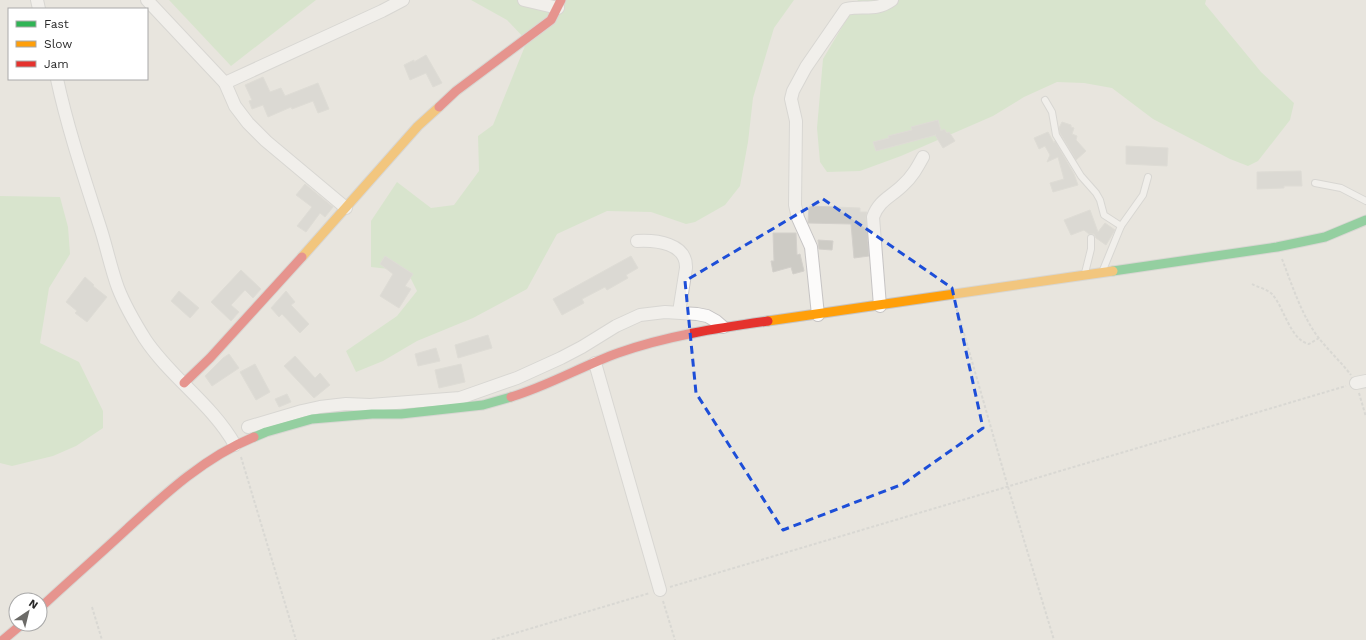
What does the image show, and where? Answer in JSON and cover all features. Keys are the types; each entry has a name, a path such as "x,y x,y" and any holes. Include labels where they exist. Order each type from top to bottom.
{"street":[{"path":"147,0 225,83 235,106 248,123 266,141 346,208"},
{"path":"225,83 403,0"},
{"path":"184,383 210,358 265,299 418,126 456,91 551,20 560,4 524,0"},
{"path":"818,315 811,247 798,218 796,205 796,121 792,99 793,92 806,67 846,9 855,7 880,7 892,0"},
{"path":"56,80 118,289 132,317 146,340 227,430 235,445"},
{"path":"880,306 873,218 876,209 880,204 915,173 923,156"},
{"path":"48,601 168,492 208,462 235,445 266,432 312,419 372,414 401,414 483,405 531,391 618,353 656,342 723,327 818,315 1277,247 1325,237 1366,220"},
{"path":"637,241 655,240 676,248 685,257 687,263 679,312"},
{"path":"248,426 320,407 346,404 370,405 460,398 517,378 561,358 634,317 656,312 679,312 707,316 723,327"},
{"path":"595,363 660,590"},
{"path":"3,640 12,632"}],"lane":[{"path":"1045,100 1052,112 1056,135 1081,176 1096,193 1100,200 1104,215 1121,226"},
{"path":"1102,272 1121,226 1143,196 1148,177"},
{"path":"1315,183 1341,188 1366,201"},
{"path":"1084,275 1091,249 1091,238"}],"path":[{"path":"1277,247 1293,288 1309,322 1319,338 1350,374 1361,382 1366,417"},
{"path":"1252,284 1271,293 1296,336 1304,343 1309,344 1319,338"},
{"path":"953,295 1054,640"},
{"path":"492,640 1008,487 1184,433 1361,382"},
{"path":"235,445 240,453 253,494 296,640"},
{"path":"660,590 675,640"},
{"path":"92,607 102,640"}],"highlighted area":[{"path":"823,199 952,288 983,428 903,484 783,530 696,393 685,281"}],"green space":[{"path":"169,0 316,0 231,66"},
{"path":"471,0 794,0 774,28 753,98 748,142 740,186 725,205 695,222 686,224 651,212 607,211 557,234 527,289 473,318 417,341 383,361 356,372 346,351 397,316 417,291 407,271 371,267 371,221 397,182 431,208 454,205 479,171 478,136 493,125 527,41 507,20"},
{"path":"858,0 1206,0 1205,4 1261,72 1294,103 1290,120 1258,161 1248,166 1230,159 1153,119 1112,88 1084,83 1057,82 1024,97 993,116 901,156 860,171 827,172 820,162 817,128 823,59"},
{"path":"0,196 60,197 68,227 70,254 49,288 40,343 79,362 103,411 103,428 76,446 53,456 12,466 0,463"}],"building":[{"path":"426,55 442,83 433,87 426,73 410,80 404,65 414,60 414,62"},
{"path":"263,77 270,92 281,88 285,96 318,83 329,109 318,113 313,101 292,109 291,107 268,117 263,105 252,109 249,101 252,100 245,85"},
{"path":"938,120 941,131 944,129 947,133 949,132 955,141 943,148 935,135 876,151 873,142 889,138 888,136 912,130 911,127"},
{"path":"1062,122 1071,125 1071,127 1074,128 1072,134 1077,136 1076,140 1086,151 1076,160 1060,133 1059,128"},
{"path":"1048,132 1054,143 1055,141 1074,174 1078,185 1053,192 1050,183 1064,179 1058,157 1047,162 1050,155 1045,146 1039,149 1034,138"},
{"path":"1126,146 1168,148 1167,166 1126,164"},
{"path":"1301,171 1302,186 1257,189 1257,172"},
{"path":"305,184 333,207 325,217 320,213 306,232 297,226 312,207 296,195"},
{"path":"809,206 860,208 860,212 867,212 866,218 869,256 854,258 851,224 808,223"},
{"path":"1090,210 1098,232 1105,223 1115,230 1106,245 1096,238 1094,234 1089,234 1084,230 1071,235 1064,220"},
{"path":"773,233 796,233 797,255 800,254 804,271 793,274 791,267 773,272 771,261 774,261"},
{"path":"818,240 833,241 832,250 819,249"},
{"path":"385,256 413,274 405,286 411,289 399,308 380,296 393,274 380,264"},
{"path":"631,256 638,268 626,275 628,278 607,290 605,287 582,299 584,303 562,315 553,299"},
{"path":"241,270 261,289 253,298 245,290 231,305 239,312 231,321 211,302"},
{"path":"85,277 94,285 93,286 107,297 87,322 75,313 77,311 66,302"},
{"path":"179,291 199,308 190,318 171,301"},
{"path":"286,291 295,302 291,305 309,324 300,333 282,314 279,317 271,308"},
{"path":"488,335 492,348 458,358 455,345"},
{"path":"436,348 440,361 418,366 415,354"},
{"path":"229,354 239,368 212,386 205,376"},
{"path":"295,356 315,378 320,373 330,385 314,398 284,366"},
{"path":"255,364 270,392 256,400 240,372"},
{"path":"461,364 465,382 439,388 435,370"},
{"path":"287,394 291,402 279,407 275,399"}],"traffic: fast":[{"path":"1113,271 1277,247 1325,237 1366,220"},
{"path":"254,437 266,432 312,419 372,414 401,414 483,405 511,397"}],"traffic: slow":[{"path":"302,257 418,126 439,107"},
{"path":"768,321 1113,271"}],"traffic: jam":[{"path":"439,107 456,91 551,20 561,0"},
{"path":"184,383 210,358 302,257"},
{"path":"511,397 605,358 636,347 692,333 768,321"},
{"path":"48,601 157,502 187,477 219,455 254,437"},
{"path":"3,640 12,632"}]}
